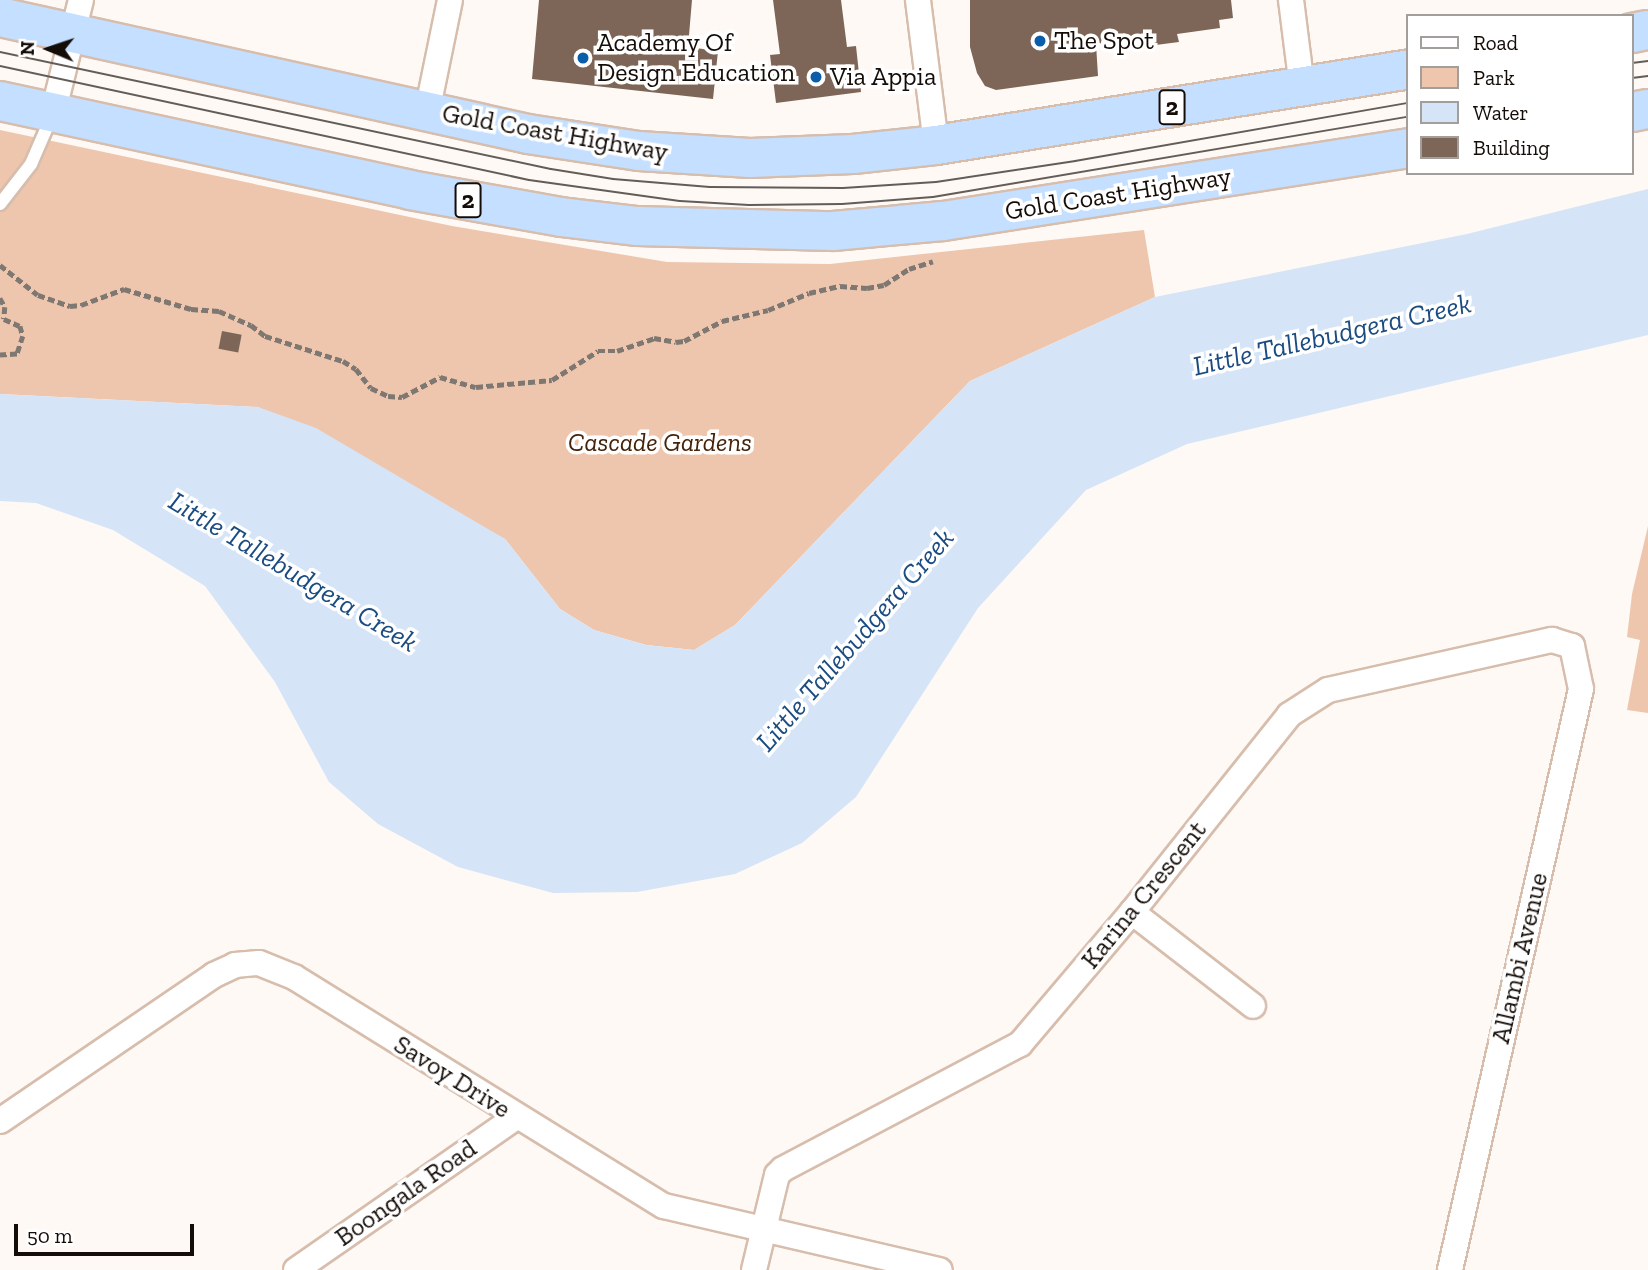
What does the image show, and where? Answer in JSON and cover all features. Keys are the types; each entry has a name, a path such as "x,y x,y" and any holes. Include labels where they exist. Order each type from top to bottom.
{"highway":[{"name":"Gold Coast Highway","path":"0,17 77,18 427,112 566,141 698,156 804,157 936,145 1406,69"},
{"name":"Gold Coast Highway","path":"0,101 410,190 561,217 662,227 833,230 943,221 1406,148"}],"street":[{"path":"427,112 450,0"},
{"path":"918,0 936,145"},
{"path":"1291,0 1302,87"},
{"path":"53,113 77,18"},
{"name":"Karina Crescent","path":"754,1270 777,1175 783,1169 1020,1044 1132,912 1289,715 1328,690 1552,640 1572,646"},
{"name":"Allambi Avenue","path":"1450,1270 1581,689 1572,646"},
{"path":"1132,912 1253,1006"},
{"name":"Savoy Drive","path":"0,1121 214,975 236,964 260,963 295,977 516,1117 664,1206 940,1270"},
{"name":"Boongala Road","path":"296,1270 516,1117"}],"lane":[{"path":"0,204 31,164 53,113"}],"path":[{"path":"0,265 38,295 69,306 81,305 124,289 191,309 219,311 251,325 265,336 343,360 356,369 371,388 388,396 402,397 440,377 477,387 552,380 598,351 617,351 654,338 684,341 737,315 768,310 795,298 840,286 867,288 884,285 909,269 933,261"},
{"path":"0,298 5,303 4,319 20,326 23,336 17,354 0,355"}],"green space":[{"name":"Cascade Gardens","path":"0,130 452,226 667,262 830,264 1144,230 1155,297 970,381 735,625 694,650 646,645 594,630 560,609 505,539 258,407 0,394"},
{"path":"1648,526 1648,713 1627,710 1640,640 1627,637 1632,594"}],"water":[{"name":"Little Tallebudgera Creek","path":"1648,189 1648,335 1187,444 1086,490 978,608 856,797 802,843 735,874 637,892 553,893 458,867 378,824 329,782 275,682 205,586 113,530 36,503 0,501 0,394 258,407 316,428 505,539 560,609 594,630 646,645 694,650 735,625 970,381 1155,297 1467,234"}],"building":[{"path":"539,0 692,0 688,47 718,51 713,99 532,79"},
{"path":"773,0 841,0 847,47 856,46 861,92 776,103 770,55 780,54"},
{"path":"970,0 1231,0 1233,18 1219,20 1220,28 1177,34 1179,42 1148,46 1146,36 1096,44 1098,76 996,90 985,86 977,73 970,47"},
{"path":"222,331 242,335 238,352 219,349"}],"tram line":[{"path":"0,52 551,169 613,179 710,187 843,188 936,182 1075,161 1406,103"},
{"path":"1634,63 1648,61"},
{"path":"0,66 529,180 680,201 749,205 842,204 933,197 1406,117"},
{"path":"1634,78 1648,76"}],"place":[{"name":"The Spot","path":"1040,41"},
{"name":"Academy Of Design Education","path":"583,58"},
{"name":"Via Appia","path":"816,77"}]}
